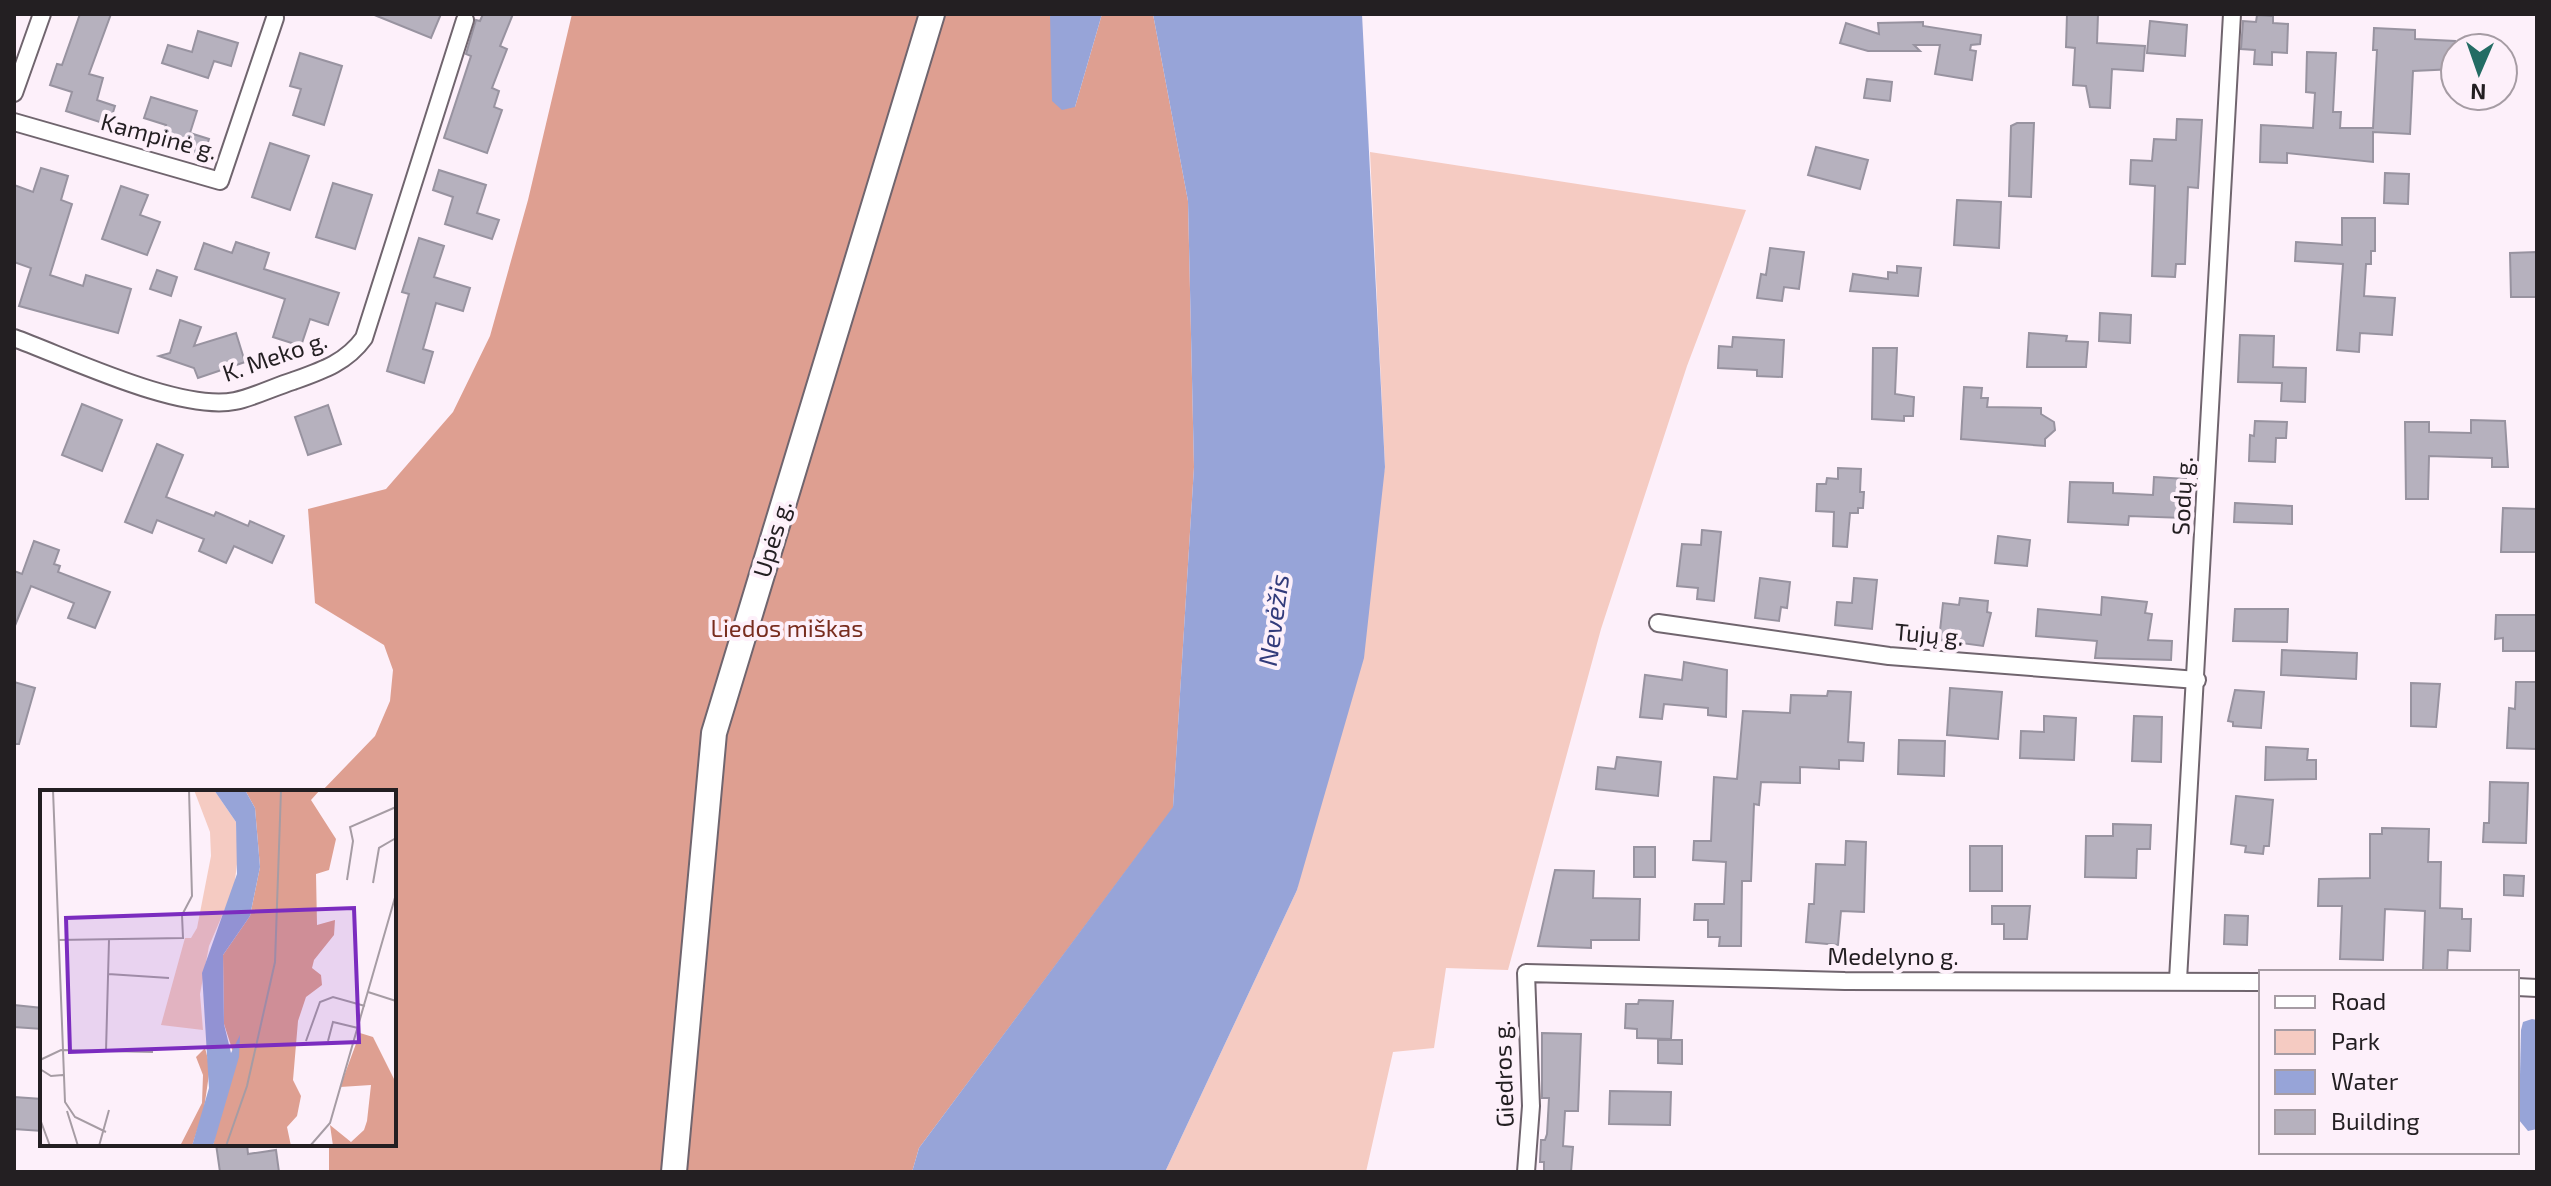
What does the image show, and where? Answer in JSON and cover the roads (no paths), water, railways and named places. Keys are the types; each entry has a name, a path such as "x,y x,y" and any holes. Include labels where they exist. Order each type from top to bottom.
{"main road":[{"name":"Upės g.","path":"674,1172 714,733 932,14"}],"street":[{"path":"14,93 42,14"},
{"name":"Sodų g.","path":"2178,980 2232,14"},
{"name":"Kampinė g.","path":"14,122 220,181 275,18"},
{"name":"K. Meko g.","path":"14,338 176,397 211,402 235,401 330,367 353,354 364,338 465,20"},
{"name":"Tujų g.","path":"1658,623 1889,656 2197,680"},
{"name":"Medelyno g.","path":"1526,973 1845,981 2259,982"},
{"name":"Giedros g.","path":"1526,973 1531,1106 1526,1172"}],"water":[{"path":"1050,14 1102,14 1075,107 1062,110 1052,101"},
{"name":"Nevėžis","path":"1153,14 1362,14 1385,467 1364,658 1297,890 1165,1172 912,1172 919,1148 1173,807 1194,467 1188,201"},
{"path":"2537,1020 2537,1129 2528,1131 2519,1120 2521,1030 2523,1022"}],"park label":[{"name":"Liedos miškas","path":"787,629"}]}
